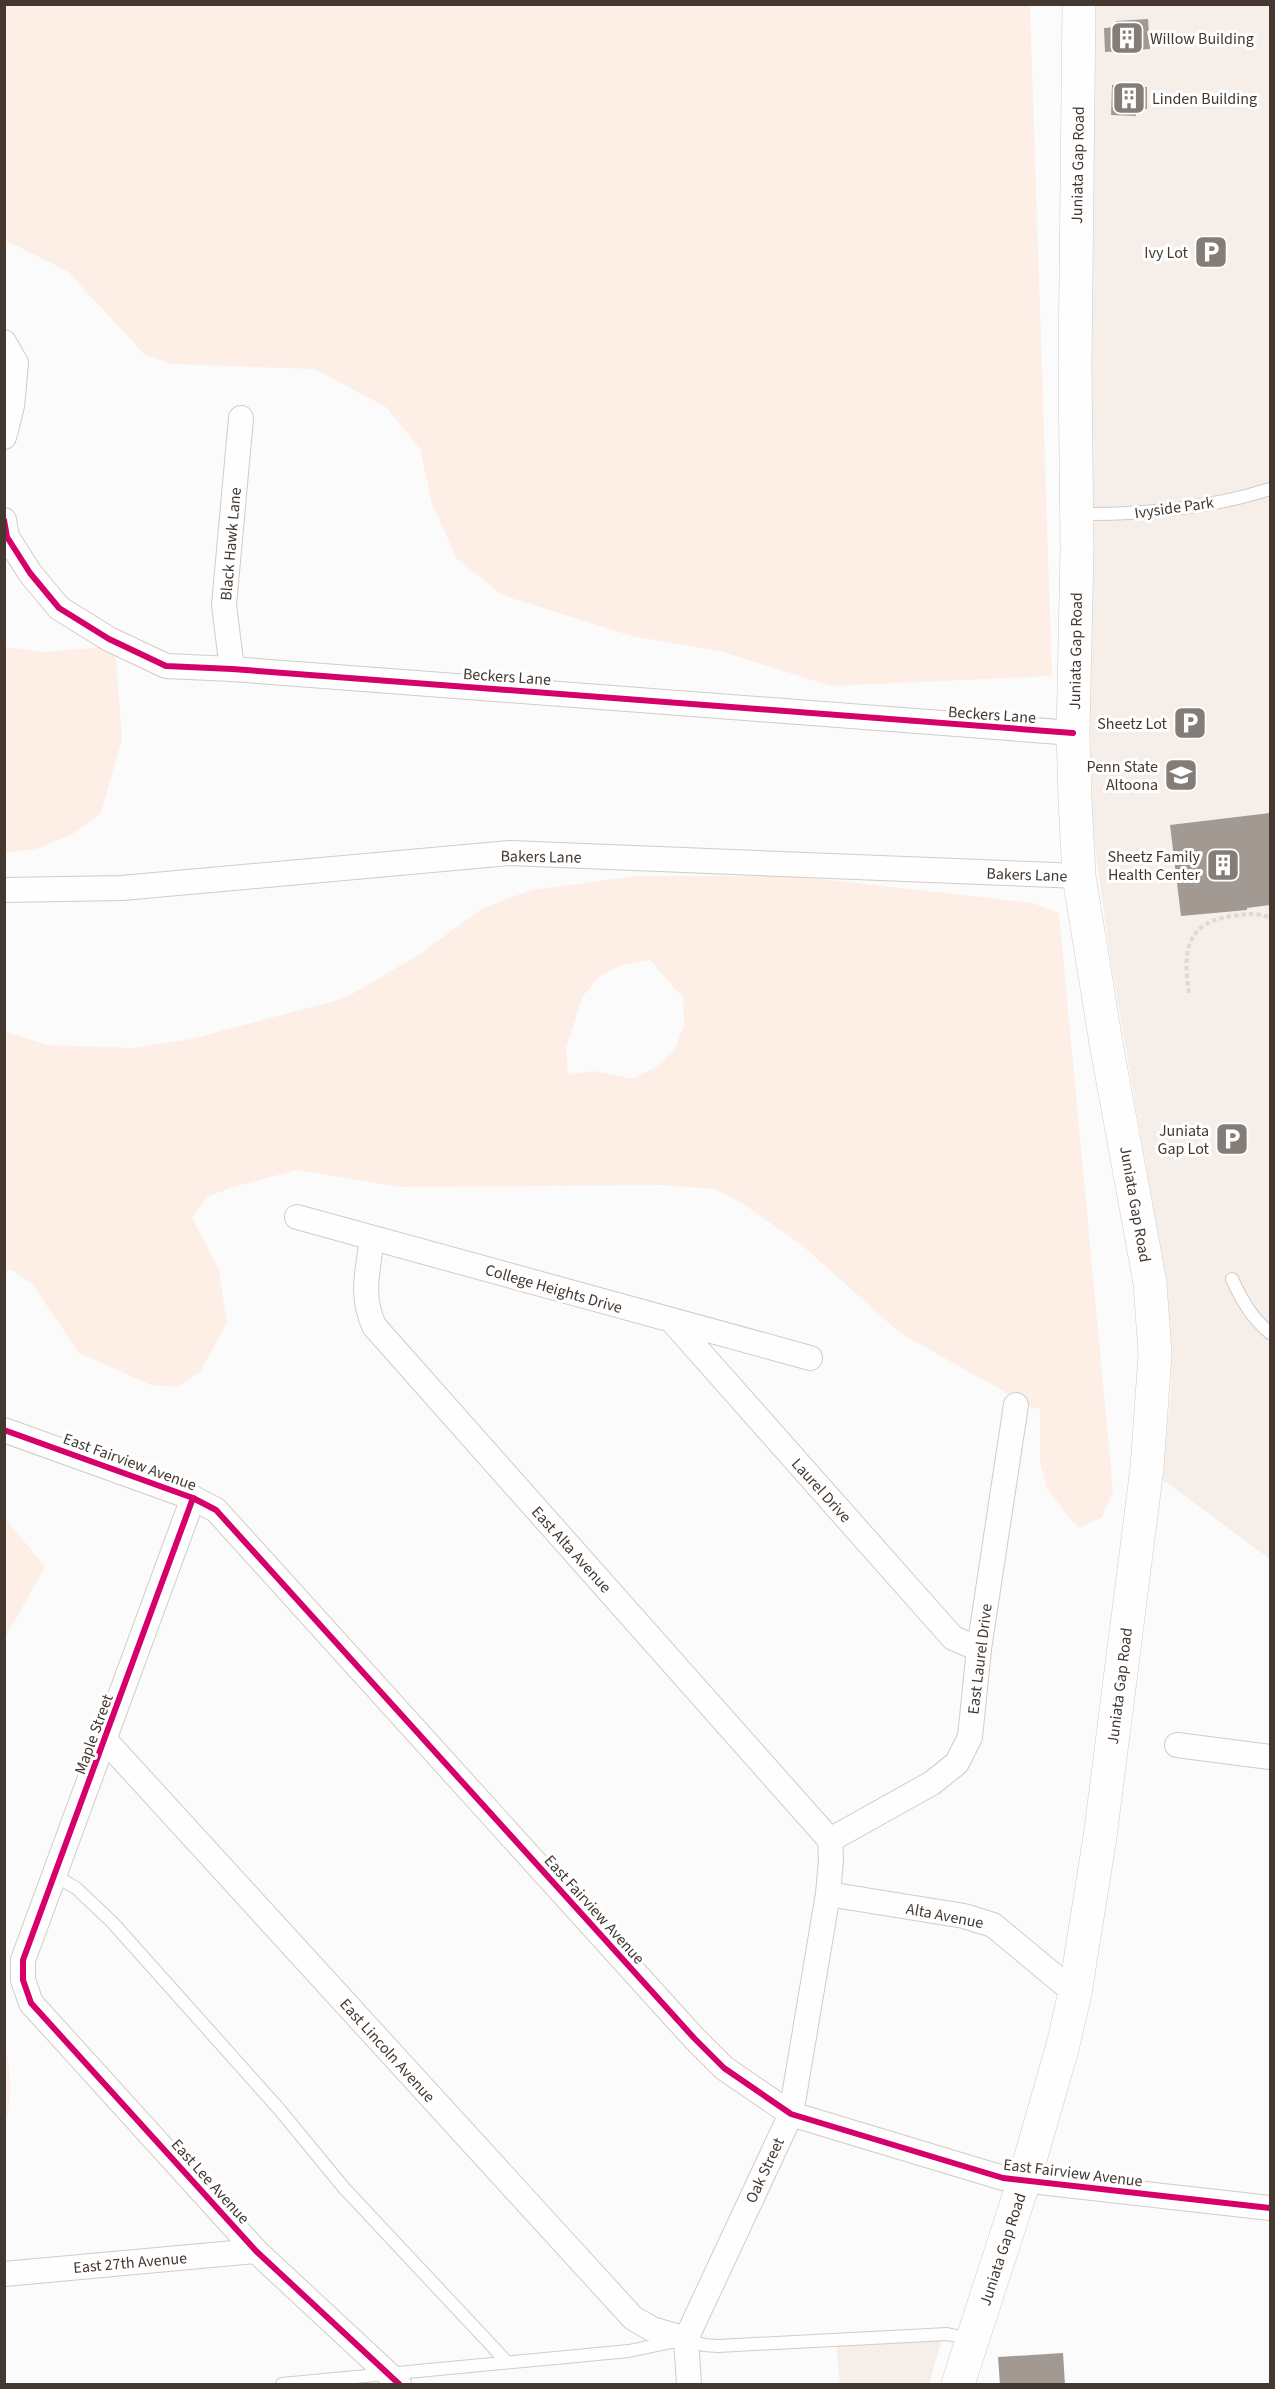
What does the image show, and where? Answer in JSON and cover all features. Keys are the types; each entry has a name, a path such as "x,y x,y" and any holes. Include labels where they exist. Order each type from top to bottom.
{"main road":[{"name":"Juniata Gap Road","path":"958,2385 1024,2181 1062,2049 1075,1993 1100,1837 1147,1468 1155,1354 1150,1283 1106,1043 1079,876 1073,733 1077,514 1075,366 1079,4"}],"street":[{"path":"4,342 16,363 12,406 4,437"},
{"name":"Black Hawk Lane","path":"232,669 224,605 241,418"},
{"name":"Beckers Lane","path":"4,520 7,537 30,573 59,608 109,639 166,666 232,669 1073,733"},
{"name":"Bakers Lane","path":"4,890 122,888 510,853 1079,876"},
{"name":"College Heights Drive","path":"297,1217 810,1358"},
{"name":"East Alta Avenue","path":"372,1238 365,1290 366,1308 374,1326 830,1840"},
{"name":"Laurel Drive","path":"673,1322 953,1638 979,1649"},
{"name":"East Laurel Drive","path":"830,1840 932,1783 957,1763 970,1737 979,1649 1016,1405"},
{"name":"East Fairview Avenue","path":"4,1430 193,1498 216,1510 694,2038 724,2068 790,2114 1003,2178 1270,2208"},
{"name":"Maple Street","path":"23,1980 23,1960 193,1498"},
{"name":"East Lincoln Avenue","path":"105,1740 633,2319 652,2329 686,2338"},
{"path":"1178,1745 1270,1757"},
{"name":"Oak Street","path":"689,2385 686,2338 790,2114 828,1894 830,1840"},
{"name":"Alta Avenue","path":"828,1894 964,1916 993,1925 1075,1993"},
{"name":"East Lee Avenue","path":"23,1980 31,2002 256,2251 394,2379"},
{"name":"East 27th Avenue","path":"4,2274 256,2251"}],"lane":[{"name":"Ivyside Park","path":"1077,514 1164,510 1248,496 1270,489"},
{"path":"1232,1279 1242,1303 1257,1323 1270,1333"},
{"path":"54,1875 76,1888 112,1922 279,2109 344,2188 507,2362"},
{"path":"282,2385 394,2379 507,2362 629,2350 686,2338 704,2345 717,2346 947,2334 972,2340"}],"path":[{"path":"1189,993 1186,953 1194,933 1219,918 1249,914 1270,918"}],"shaded area":[{"path":"4,5 1030,5 1052,676 831,686 723,652 632,636 502,595 457,559 432,504 420,449 386,407 314,369 172,364 145,355 67,271 5,240"},
{"name":"Penn State Altoona","path":"1095,5 1270,5 1270,1559 1162,1479 1171,1389 1168,1293 1111,963 1093,832 1090,556"},
{"path":"115,646 122,739 101,813 71,835 35,849 5,853 4,647 44,652"},
{"path":"637,876 795,876 1033,903 1059,913 1113,1491 1102,1517 1078,1528 1047,1489 1040,1462 1040,1409 1016,1405 1012,1396 900,1333 803,1246 736,1199 713,1189 661,1185 400,1187 297,1170 233,1187 207,1197 192,1218 219,1270 227,1323 200,1372 177,1387 151,1385 79,1353 33,1285 12,1270 5,1271 5,1032 49,1045 133,1048 191,1039 345,998 417,956 483,908 532,890","holes":["650,960 683,998 684,1026 674,1050 656,1067 632,1079 594,1071 568,1075 566,1048 583,996 600,975 623,965"]},
{"path":"5,1518 45,1567 5,1638"},
{"path":"4,2044 10,2084 8,2115 5,2124"},
{"path":"938,2336 941,2342 929,2384 840,2384 836,2344"}],"building":[{"name":"Willow Building","path":"1148,19 1150,49 1105,52 1104,28 1116,27 1116,21"},
{"name":"Linden Building","path":"1112,85 1147,87 1147,109 1136,109 1136,116 1111,115"},
{"name":"Sheetz Family Health Center","path":"1270,813 1270,905 1247,908 1247,910 1181,916 1170,825"},
{"path":"1063,2353 1065,2385 1000,2385 998,2357"}],"cycle path":[{"path":"4,520 7,537 30,573 59,608 109,639 166,666 232,669 1073,733"},
{"path":"4,1430 193,1498 216,1510 694,2038 724,2068 791,2114 1003,2178 1270,2208"},
{"path":"193,1498 23,1960 23,1980 31,2003 256,2251 399,2384"}],"place":[{"name":"Willow Building","path":"1127,38"},
{"name":"Linden Building","path":"1129,98"},
{"name":"Ivy Lot","path":"1211,252"},
{"name":"Sheetz Lot","path":"1190,723"},
{"name":"Penn State Altoona","path":"1181,775"},
{"name":"Sheetz Family Health Center","path":"1223,865"},
{"name":"Juniata Gap Lot","path":"1232,1139"}]}
